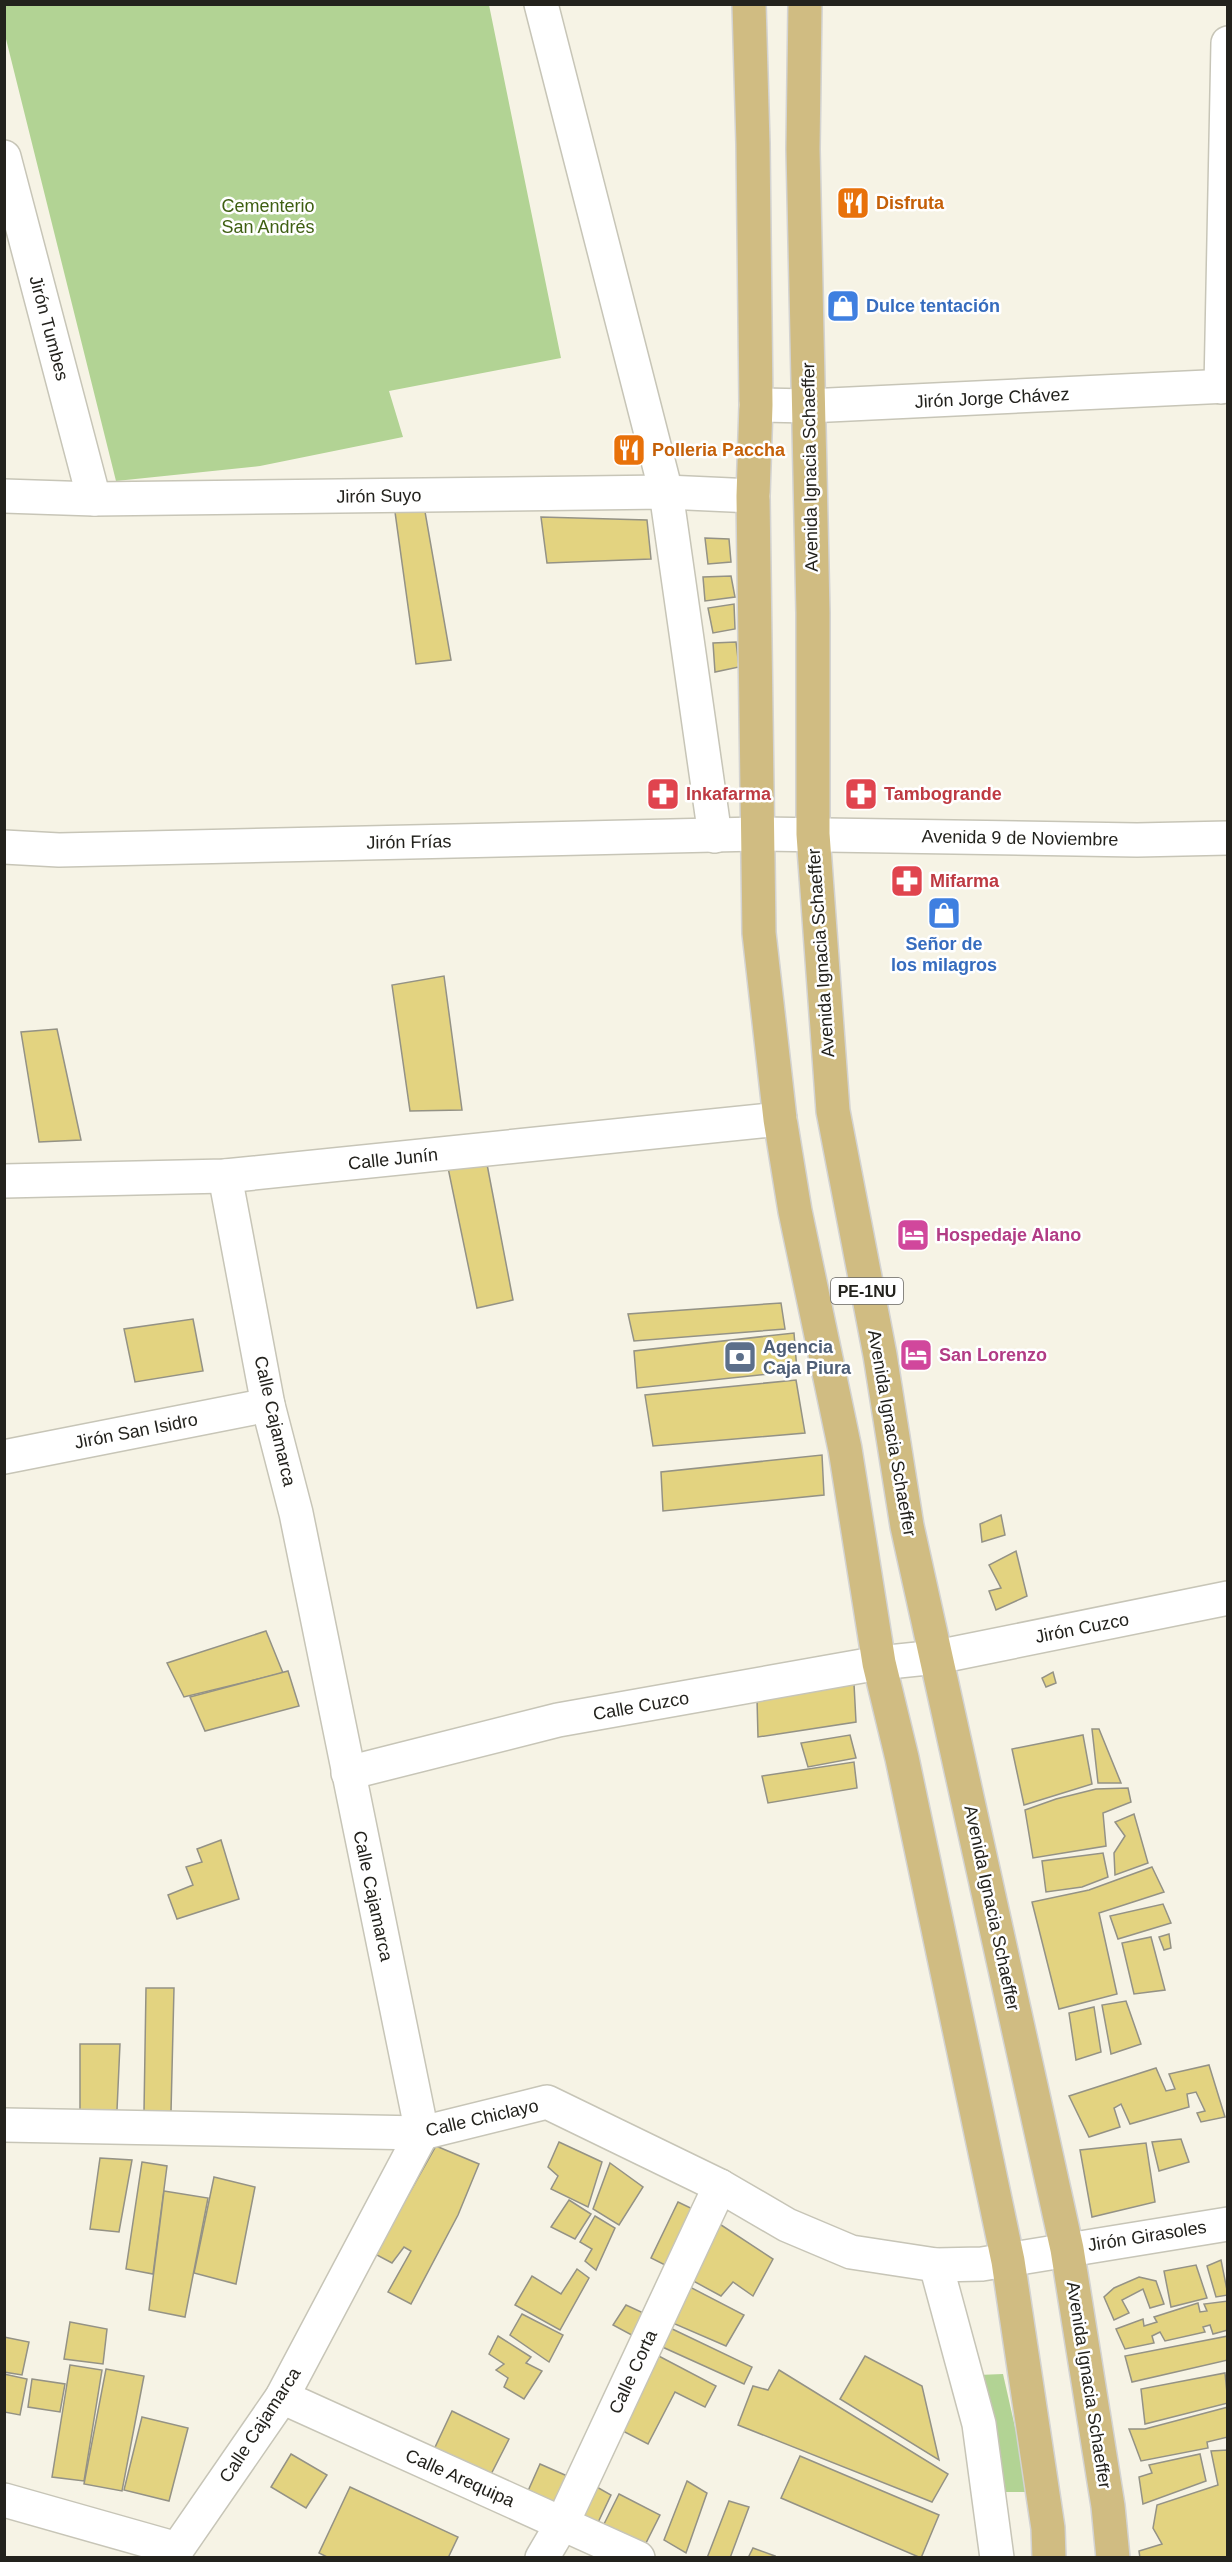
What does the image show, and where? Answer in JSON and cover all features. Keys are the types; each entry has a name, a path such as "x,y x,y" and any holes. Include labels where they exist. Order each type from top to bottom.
{"main road":[{"name":"PE-1NU","path":"749,4 756,405 753,496 759,933 780,1119 795,1210 846,1449 879,1663 902,1758 1008,2261 1048,2528 1049,2558"},
{"name":"Avenida Ignacia Schaeffer","path":"805,4 803,149 813,613 813,834 833,1111 880,1355 907,1527 1067,2249 1108,2506 1113,2558"}],"street":[{"path":"541,4 666,492 715,836"},
{"path":"1224,386 1227,43"},
{"name":"Jirón Tumbes","path":"4,157 94,499"},
{"name":"Jirón Jorge Chávez","path":"756,405 808,406 1224,386"},
{"name":"Jirón Suyo","path":"4,496 94,499 666,492 753,496"},
{"name":"Jirón Frías","path":"4,847 59,850 813,834"},
{"name":"Avenida 9 de Noviembre","path":"813,834 1137,840 1227,838"},
{"name":"Calle Junín","path":"4,1181 225,1176 780,1119"},
{"name":"Calle Cajamarca","path":"174,2553 282,2397 422,2133 296,1513 268,1405 225,1176"},
{"name":"Jirón San Isidro","path":"4,1457 268,1405"},
{"name":"Jirón Cuzco","path":"937,1657 1227,1598"},
{"name":"Calle Cuzco","path":"348,1773 558,1720 879,1663 937,1657"},
{"name":"Calle Chiclayo","path":"4,2126 422,2133 547,2102 720,2186 787,2226 851,2252 936,2265 1008,2261 1067,2249"},
{"name":"Calle Corta","path":"542,2558 562,2524 720,2186"},
{"name":"Jirón Girasoles","path":"1067,2249 1227,2224"},
{"path":"936,2265 979,2424 998,2558"},
{"name":"Calle Arequipa","path":"282,2397 638,2558"},
{"path":"4,2500 174,2553"}],"green space":[{"name":"Cementerio San Andrés","path":"4,5 489,5 561,358 389,391 403,437 260,466 116,481 5,35"},
{"path":"1003,2374 1019,2445 1025,2492 1000,2492 978,2375"}],"building":[{"path":"424,506 451,660 416,664 395,512"},
{"path":"541,517 647,520 651,559 547,563"},
{"path":"705,538 729,539 731,562 708,564"},
{"path":"731,576 735,597 705,601 703,577"},
{"path":"734,604 735,629 713,633 708,608"},
{"path":"736,642 739,667 715,672 713,643"},
{"path":"444,976 462,1110 410,1111 392,985"},
{"path":"57,1029 81,1140 39,1142 21,1032"},
{"path":"486,1159 513,1300 477,1308 447,1163"},
{"path":"781,1303 785,1329 634,1341 628,1314"},
{"path":"193,1319 203,1371 135,1382 124,1329"},
{"path":"794,1333 797,1371 637,1388 634,1351"},
{"path":"796,1380 805,1433 653,1446 645,1395"},
{"path":"822,1455 824,1495 663,1511 661,1472"},
{"path":"1001,1515 1005,1535 982,1542 980,1524"},
{"path":"1016,1551 1027,1596 996,1610 989,1591 1001,1588 989,1565"},
{"path":"266,1631 283,1673 184,1697 167,1663"},
{"path":"288,1671 299,1706 205,1731 190,1697"},
{"path":"1053,1672 1056,1683 1046,1687 1042,1678"},
{"path":"854,1684 856,1722 758,1737 757,1699"},
{"path":"1092,1729 1099,1729 1121,1783 1098,1783"},
{"path":"850,1735 856,1758 808,1767 801,1743"},
{"path":"1083,1735 1092,1784 1024,1805 1012,1749"},
{"path":"854,1762 857,1788 768,1803 762,1776"},
{"path":"1128,1788 1131,1802 1103,1813 1106,1846 1033,1858 1025,1810 1096,1789"},
{"path":"1134,1814 1148,1863 1115,1875 1114,1853 1125,1836 1115,1822"},
{"path":"221,1840 239,1899 177,1919 168,1895 193,1885 186,1867 202,1862 197,1849"},
{"path":"1103,1853 1108,1877 1082,1887 1046,1892 1042,1861"},
{"path":"1152,1867 1164,1892 1099,1913 1117,1994 1059,2009 1032,1902 1089,1890"},
{"path":"1163,1904 1171,1923 1118,1939 1110,1916"},
{"path":"1169,1934 1171,1948 1164,1950 1159,1937"},
{"path":"1151,1937 1165,1990 1134,1994 1122,1943"},
{"path":"146,1988 174,1988 171,2112 144,2112"},
{"path":"1126,2001 1141,2044 1111,2054 1102,2005"},
{"path":"1094,2007 1101,2052 1076,2060 1069,2013"},
{"path":"80,2044 120,2044 117,2110 80,2110"},
{"path":"1209,2065 1225,2117 1201,2122 1197,2113 1205,2111 1196,2092 1187,2094 1189,2107 1130,2124 1121,2104 1114,2108 1120,2127 1089,2137 1069,2096 1156,2068 1166,2091 1175,2089 1169,2074"},
{"path":"1181,2139 1189,2162 1159,2171 1152,2142"},
{"path":"559,2142 602,2162 588,2207 551,2189 558,2176 548,2167"},
{"path":"1146,2143 1155,2202 1092,2217 1080,2150"},
{"path":"436,2146 479,2164 458,2215 411,2304 388,2292 411,2251 404,2247 392,2263 375,2254"},
{"path":"100,2158 132,2160 119,2232 90,2229"},
{"path":"142,2162 167,2166 153,2274 126,2269"},
{"path":"610,2163 643,2187 619,2225 593,2209"},
{"path":"214,2177 255,2187 236,2284 194,2273"},
{"path":"164,2191 208,2198 185,2317 149,2310"},
{"path":"569,2200 591,2214 575,2239 551,2227"},
{"path":"678,2202 701,2213 673,2269 651,2258"},
{"path":"595,2216 615,2228 596,2270 585,2261 592,2249 580,2242"},
{"path":"712,2219 773,2259 753,2296 733,2282 721,2296 686,2277"},
{"path":"1221,2260 1228,2295 1216,2297 1207,2266"},
{"path":"1196,2265 1207,2298 1171,2307 1164,2271"},
{"path":"577,2269 589,2278 560,2330 515,2305 532,2276 561,2294"},
{"path":"1139,2277 1156,2281 1164,2304 1150,2308 1143,2289 1122,2300 1129,2313 1114,2320 1104,2297 1114,2288"},
{"path":"686,2285 744,2315 726,2346 668,2321"},
{"path":"1228,2301 1228,2330 1213,2334 1210,2325 1203,2327 1205,2332 1165,2341 1160,2332 1152,2336 1154,2343 1125,2349 1116,2329 1143,2319 1144,2326 1157,2322 1154,2317 1198,2303 1200,2312 1207,2311 1204,2304"},
{"path":"626,2305 650,2316 639,2339 613,2325"},
{"path":"522,2314 563,2335 549,2362 510,2335"},
{"path":"70,2322 107,2329 103,2364 64,2359"},
{"path":"666,2326 752,2367 744,2384 658,2345"},
{"path":"498,2336 531,2357 526,2363 542,2371 524,2399 504,2387 508,2378 496,2370 504,2364 489,2354"},
{"path":"1228,2336 1228,2360 1132,2382 1125,2356"},
{"path":"4,2337 29,2342 22,2375 4,2372"},
{"path":"653,2353 716,2386 705,2407 675,2392 648,2444 615,2427"},
{"path":"865,2356 922,2386 939,2460 840,2399"},
{"path":"70,2365 102,2370 84,2481 52,2477"},
{"path":"106,2369 144,2376 122,2491 84,2484"},
{"path":"779,2370 948,2474 932,2502 738,2425 753,2386 768,2390"},
{"path":"1225,2373 1228,2403 1145,2424 1141,2389"},
{"path":"4,2374 27,2379 20,2415 4,2412"},
{"path":"32,2379 65,2384 60,2412 28,2407"},
{"path":"1228,2407 1228,2437 1207,2442 1208,2448 1141,2461 1129,2429 1145,2429"},
{"path":"452,2411 509,2439 485,2486 430,2458"},
{"path":"142,2417 188,2428 169,2501 124,2490"},
{"path":"1228,2450 1228,2558 1140,2558 1139,2551 1162,2544 1153,2528 1157,2505 1218,2485 1211,2451"},
{"path":"291,2454 327,2475 306,2508 271,2487"},
{"path":"1200,2454 1206,2481 1143,2504 1139,2477 1152,2473 1149,2465"},
{"path":"800,2456 939,2515 921,2558 781,2498"},
{"path":"540,2464 574,2479 559,2517 524,2500"},
{"path":"687,2481 707,2493 686,2553 664,2540"},
{"path":"588,2482 611,2495 593,2533 570,2523"},
{"path":"350,2487 458,2537 448,2558 329,2558 319,2553"},
{"path":"619,2494 660,2515 641,2553 598,2536"},
{"path":"729,2501 749,2507 730,2558 707,2558"},
{"path":"753,2548 775,2556 774,2558 748,2558"}],"place":[{"name":"Disfruta","path":"853,203"},
{"name":"Dulce tentación","path":"843,306"},
{"name":"Polleria Paccha","path":"629,450"},
{"name":"Inkafarma","path":"663,794"},
{"name":"Tambogrande","path":"861,794"},
{"name":"Mifarma","path":"907,881"},
{"name":"Señor de los milagros","path":"944,913"},
{"name":"Hospedaje Alano","path":"913,1235"},
{"name":"San Lorenzo","path":"916,1355"},
{"name":"Agencia Caja Piura","path":"740,1357"}]}
